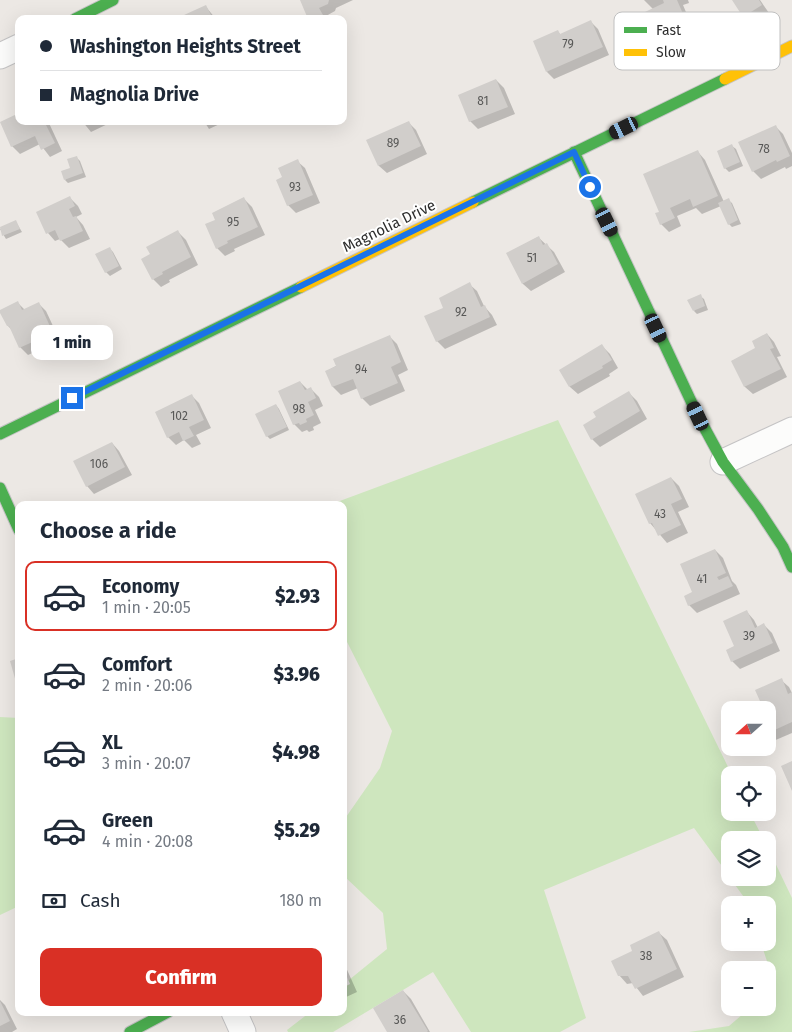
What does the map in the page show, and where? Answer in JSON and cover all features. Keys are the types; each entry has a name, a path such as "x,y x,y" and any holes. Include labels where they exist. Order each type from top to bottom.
{"street":[{"path":"83,15 113,0"},
{"name":"Magnolia Drive","path":"780,52 792,46"},
{"path":"0,56 15,49"},
{"name":"Magnolia Drive","path":"0,434 743,70"},
{"path":"574,152 698,416 723,462 773,532 792,567"},
{"path":"723,462 792,430"},
{"path":"0,488 15,521"},
{"path":"130,1032 160,1016"},
{"path":"236,1016 243,1032"}],"green space":[{"path":"558,420 721,753 721,756 728,766 721,766 721,821 754,821 759,831 721,831 721,865 694,828 544,890 586,1018 560,1032 471,1032 433,972 333,1032 288,1032 287,1030 305,1016 347,1016 347,982 387,949 383,913 347,879 347,816 380,768 392,731 347,642 347,501 340,501"},
{"path":"0,717 15,718 15,908 0,915"},
{"path":"776,865 792,898 792,1032 689,1032 729,1026 741,1016 776,1016 776,961 767,961 764,951 776,951 776,896 743,896 736,886 776,886"}],"building":[{"path":"300,0 329,0 328,4 319,8 323,15 306,15"},
{"path":"663,0 677,0 682,12 645,12 664,3"},
{"path":"732,0 759,0 762,5 751,12 740,12"},
{"path":"206,5 211,15 184,15"},
{"path":"591,20 603,47 546,72 533,41 558,30 560,34"},
{"path":"496,79 508,107 469,122 458,95"},
{"path":"15,115 15,125 46,125 55,143 41,150 35,136 11,147 0,122"},
{"path":"409,121 421,146 378,166 366,140"},
{"path":"776,125 790,156 777,162 776,160 752,172 738,142"},
{"path":"732,144 740,162 724,169 717,151"},
{"path":"698,150 718,196 693,207 690,199 670,208 675,218 660,225 655,213 659,212 643,174"},
{"path":"77,156 83,173 64,180 61,171 70,168 67,159"},
{"path":"298,159 313,195 287,206 276,180 282,177 278,168"},
{"path":"70,196 75,206 69,209 73,217 76,216 83,231 60,241 55,230 46,234 36,212"},
{"path":"244,197 258,227 227,241 228,243 216,249 205,224 215,220 212,213"},
{"path":"729,198 738,220 728,225 718,203"},
{"path":"16,220 20,229 2,236 0,227"},
{"path":"178,230 191,257 162,272 163,274 152,280 141,259 150,254 146,247"},
{"path":"539,236 543,245 547,243 558,264 522,284 506,253"},
{"path":"110,247 119,266 105,273 95,254"},
{"path":"470,282 481,307 485,305 490,317 436,342 424,316 443,308 439,298"},
{"path":"701,294 705,306 693,311 687,300"},
{"path":"18,301 22,310 39,302 53,333 19,348 9,326 7,326 0,313 0,310"},
{"path":"767,333 774,348 770,349 781,369 744,387 731,361 755,348 752,341"},
{"path":"390,335 401,362 391,367 398,383 361,399 353,379 332,387 325,371 336,366 333,359"},
{"path":"602,344 612,360 602,366 603,368 569,387 559,370"},
{"path":"300,381 305,390 311,387 316,398 308,402 314,415 306,419 307,422 293,425 278,391"},
{"path":"629,391 640,411 591,440 583,425 596,417 593,412"},
{"path":"192,394 204,420 189,427 194,436 183,441 179,432 167,438 155,412"},
{"path":"276,404 287,427 266,437 255,414"},
{"path":"112,442 125,467 86,487 73,461"},
{"path":"671,477 682,499 671,504 681,525 658,536 652,523 649,524 635,494"},
{"path":"715,549 726,573 717,577 719,580 728,576 733,586 688,606 684,596 692,592 680,564"},
{"path":"747,610 755,628 764,623 773,643 731,662 726,650 734,646 723,621"},
{"path":"15,659 15,678 10,661"},
{"path":"782,678 788,694 792,692 792,722 776,729 776,701 760,701 755,690"},
{"path":"792,761 792,791 781,766"},
{"path":"659,931 677,969 635,989 628,976 618,976 611,961 632,951 630,945"},
{"path":"403,990 427,1032 387,1032 373,1008"},
{"path":"0,1001 10,1021 0,1026"}],"traffic: fast":[{"path":"83,15 113,0"},
{"path":"473,202 725,79"},
{"path":"574,152 698,416 723,462 783,547 792,567"},
{"path":"0,434 301,287"},
{"path":"0,488 15,521"},
{"path":"130,1032 160,1016"}],"traffic: slow":[{"path":"780,52 792,46"},
{"path":"725,79 743,70"},
{"path":"301,287 473,202"}],"route":[{"path":"72,398 574,152 590,187"}]}
